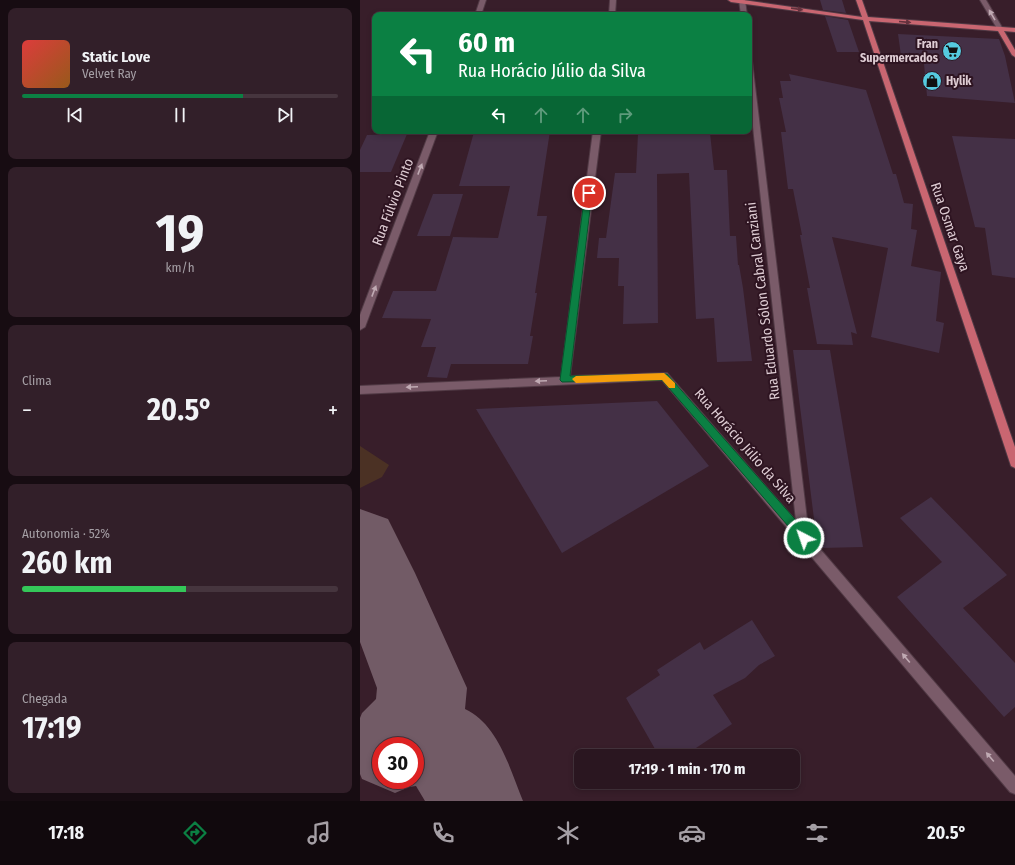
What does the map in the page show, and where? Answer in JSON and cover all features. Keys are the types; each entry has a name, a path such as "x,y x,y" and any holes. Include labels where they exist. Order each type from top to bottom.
{"main road":[{"path":"730,0 866,18 1000,30 1015,30"},
{"name":"Rua Osmar Gaya","path":"859,0 1015,463"},
{"path":"1000,30 1015,55"}],"street":[{"path":"479,12 483,0"},
{"path":"612,12 613,0"},
{"path":"983,0 1000,30"},
{"path":"742,1 744,12"},
{"name":"Rua Eduardo Sólon Cabral Canziani","path":"752,87 804,538"},
{"name":"Rua Fúlvio Pinto","path":"360,327 433,134"},
{"path":"565,380 597,134"},
{"name":"Rua Horácio Júlio da Silva","path":"360,390 664,376 804,538 1015,787"}],"shaded area":[{"path":"360,446 389,465 382,477 360,488"}],"building":[{"path":"820,0 842,0 846,13 823,10"},
{"path":"825,16 848,20 859,52 837,52"},
{"path":"898,34 999,39 1005,56 1015,103 927,96 924,64 902,63"},
{"path":"789,74 866,90 893,174 896,174 904,203 913,204 911,229 917,230 911,266 941,272 936,321 944,323 939,353 871,337 888,248 832,237 857,334 851,332 853,345 817,344 807,288 810,288 800,235 802,235 793,189 788,189 781,132 786,132 779,98 783,98 780,81 791,81"},
{"path":"407,134 391,172 360,172 360,150 367,135"},
{"path":"473,134 550,134 537,216 547,216 535,293 537,293 530,336 533,336 528,364 451,364 447,378 427,377 436,347 421,347 431,319 382,318 393,291 436,291 453,237 498,238 510,186 459,186"},
{"path":"638,134 710,134 714,170 727,170 730,236 736,236 738,265 743,288 752,361 717,362 714,318 696,319 689,173 657,174 658,323 623,324 624,286 618,286 619,258 597,258 599,238 606,238 615,173 636,173"},
{"path":"952,136 1015,139 1015,278 992,275 985,228 975,227"},
{"path":"433,194 463,194 450,236 417,236"},
{"path":"793,350 830,350 863,547 821,548 817,543"},
{"path":"657,401 709,466 562,553 476,409"},
{"path":"931,497 1007,575 963,608 1015,663 1015,707 1004,717 897,597 942,562 900,518"},
{"path":"752,620 775,656 759,665 745,678 713,695 732,724 694,749 655,749 626,698 660,675 657,670 700,642 704,650"}],"taxiway":[{"path":"360,545 422,688 422,697 418,713 411,728 404,737"},
{"path":"424,741 431,742 442,747 450,754 457,764 474,801"}],"slow traffic":[{"path":"576,379 664,376 672,386"}],"place":[{"name":"Fran Supermercados","path":"952,51"},
{"name":"Hylik","path":"932,81"}],"route":[{"path":"589,193 565,380 664,376 804,538"}]}
